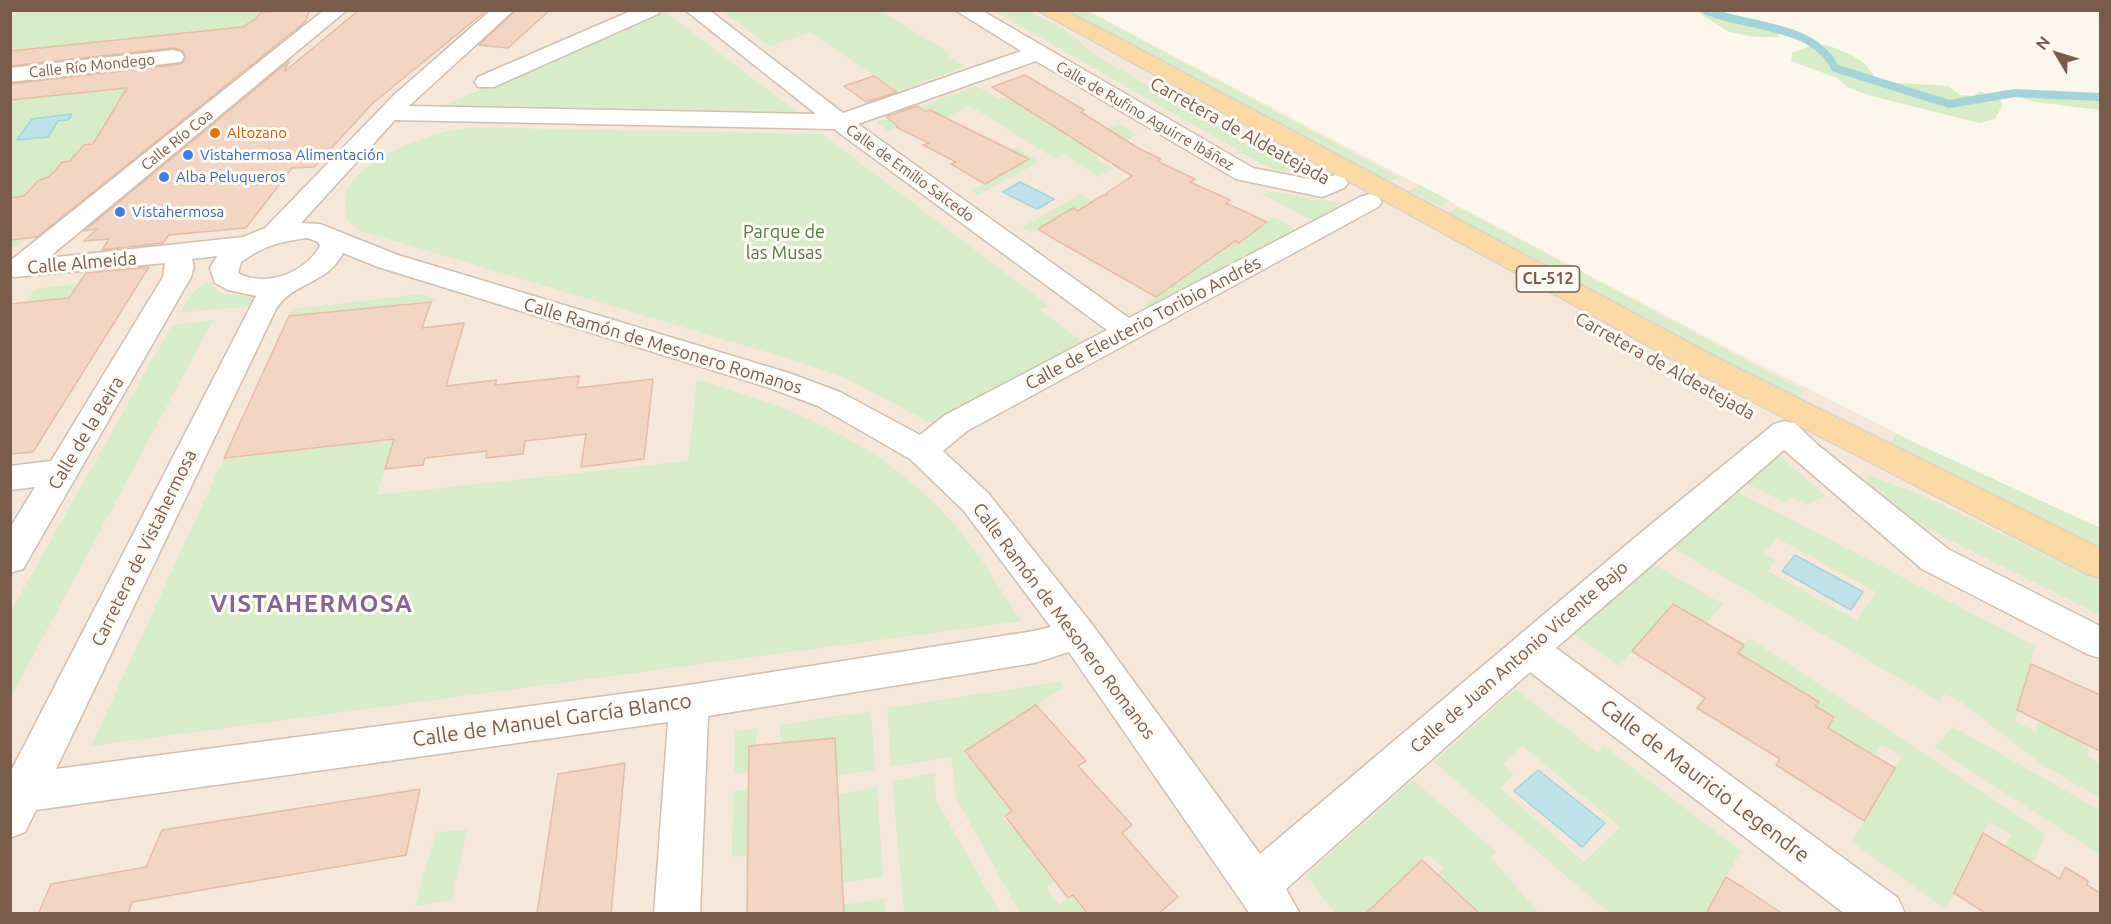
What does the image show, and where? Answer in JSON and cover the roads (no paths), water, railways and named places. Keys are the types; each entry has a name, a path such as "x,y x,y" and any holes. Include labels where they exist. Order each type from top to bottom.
{"main road":[{"name":"Carretera de Aldeatejada","path":"1055,15 1100,36 1730,377 2100,564"},
{"name":"Carretera de Aldeatejada","path":"1055,15 1106,57 1785,432 2037,534"},
{"path":"1238,112 1264,134 1331,172 1335,183"}],"street":[{"name":"Calle Río Coa","path":"14,269 337,10"},
{"path":"274,234 316,194 337,167 434,69 504,10"},
{"path":"486,82 651,10"},
{"name":"Calle de Emilio Salcedo","path":"695,10 840,122 1128,331"},
{"name":"Calle de Rufino Aguirre Ibáñez","path":"965,10 1245,174 1322,189 1335,183"},
{"path":"389,113 840,122 1037,53"},
{"name":"Calle Río Mondego","path":"10,75 173,57"},
{"path":"337,167 403,136 476,115"},
{"path":"316,194 325,235 333,246 330,256 320,267"},
{"name":"Calle de Eleuterio Toribio Andrés","path":"922,451 956,423 1369,202"},
{"path":"248,244 274,234 300,230 325,235"},
{"name":"Calle Ramón de Mesonero Romanos","path":"325,235 386,261 778,380 830,399 922,451 976,502 1078,634 1267,899"},
{"name":"Calle Almeida","path":"14,269 166,257 248,244"},
{"name":"Calle de la Beira","path":"160,307 225,266 230,257 248,244"},
{"name":"Calle Almeida","path":"166,257 225,266"},
{"name":"Calle de la Beira","path":"10,559 177,277 180,267 166,257"},
{"name":"Calle Ramón de Mesonero Romanos","path":"285,284 320,267 351,262 386,261"},
{"path":"225,266 225,277 240,285 265,287 285,284"},
{"name":"Carretera de Vistahermosa","path":"15,802 262,309 268,299 285,284"},
{"path":"1785,432 1807,454 1935,559 2100,643"},
{"name":"Calle de Juan Antonio Vicente Bajo","path":"1267,899 1528,649 1785,432"},
{"path":"10,478 62,472"},
{"name":"Calle de Manuel García Blanco","path":"15,802 689,702 1034,646 1078,634"},
{"name":"Calle de Mauricio Legendre","path":"1528,649 1882,914"},
{"path":"676,914 689,702"}],"water":[{"path":"72,114 68,120 58,121 48,137 17,140 32,119"},
{"path":"1020,182 1054,199 1037,209 1003,192"},
{"path":"1795,555 1863,592 1851,610 1782,571"},
{"path":"1538,770 1605,823 1582,847 1514,791"}],"waterway":[{"path":"1705,10 1795,35 1811,42 1825,53 1835,68 1949,104 2015,93 2100,97"}],"place":[{"name":"Altozano","path":"215,133"},
{"name":"Vistahermosa Alimentación","path":"188,155"},
{"name":"Alba Peluqueros","path":"164,177"},
{"name":"Vistahermosa","path":"120,212"}],"district":[{"name":"VISTAHERMOSA","path":"312,604"}],"park label":[{"name":"Parque de las Musas","path":"784,242"}]}
